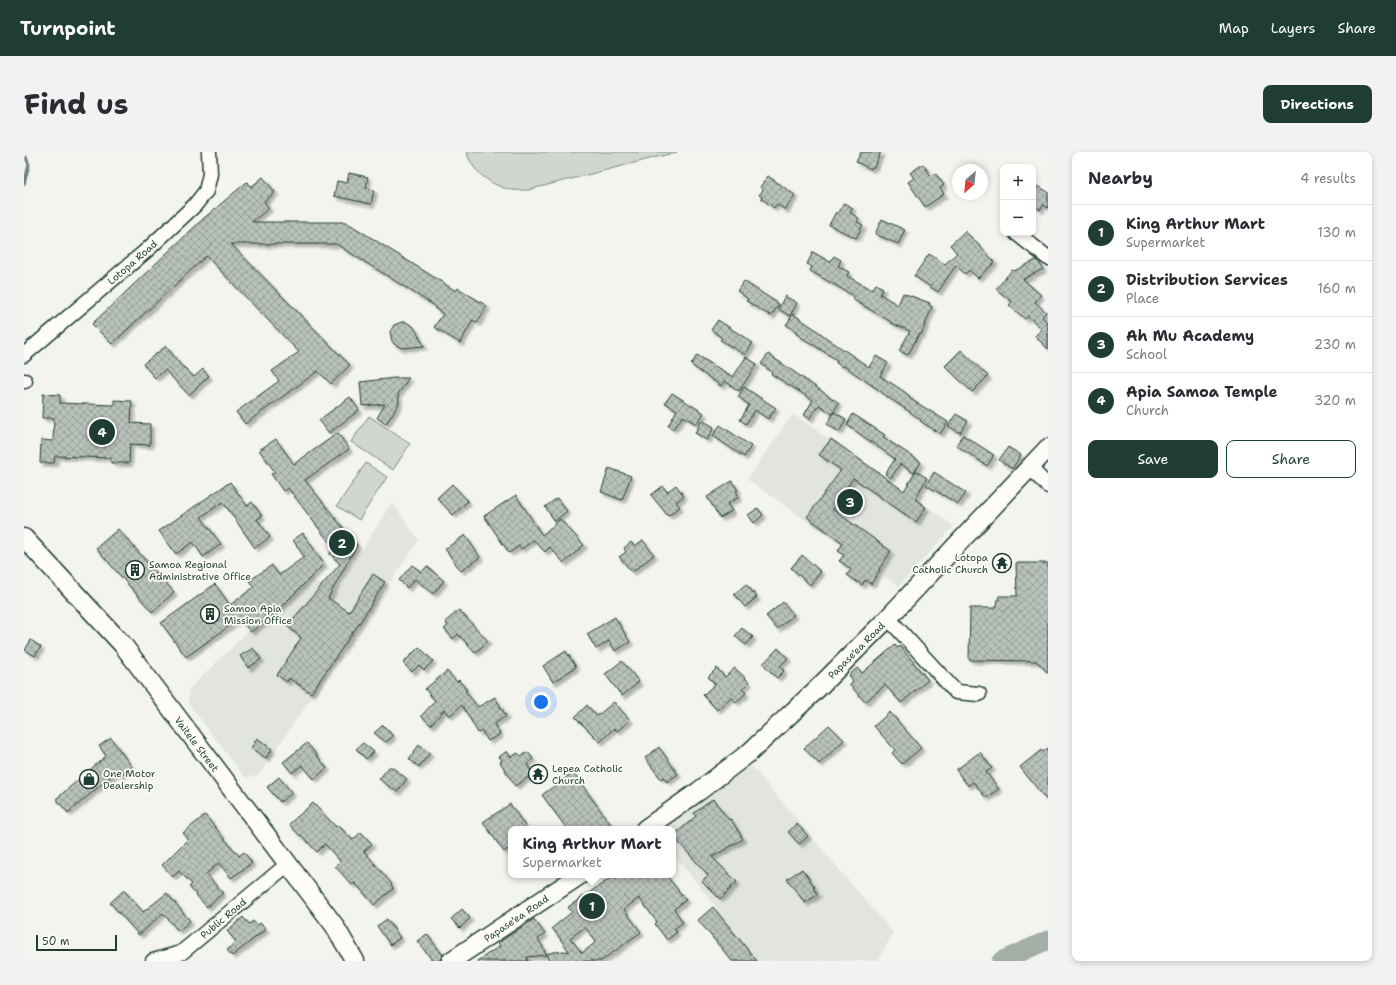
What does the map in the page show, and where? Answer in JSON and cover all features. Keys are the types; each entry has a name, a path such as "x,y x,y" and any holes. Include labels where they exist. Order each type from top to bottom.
{"main road":[{"name":"Papase'ea Road","path":"649,826 699,791 750,752 816,690 888,618 1048,448"},
{"name":"Vaitele Street","path":"24,538 123,645 334,925 355,961"},
{"name":"Papase'ea Road","path":"451,961 576,878"}],"street":[{"name":"Lotopa Road","path":"24,355 147,250 195,205 206,191 210,174 209,152"},
{"path":"1020,236 1048,258"},
{"path":"1029,468 1048,486"},
{"path":"888,618 956,692 978,694"},
{"name":"Public Road","path":"153,961 181,953 288,864"}],"shaded area":[{"path":"467,152 677,152 528,190 510,190 489,181 477,171 469,159"},
{"path":"793,414 954,526 899,586 747,479"},
{"path":"369,416 410,444 393,470 351,442"},
{"path":"366,463 387,477 359,520 337,506"},
{"path":"392,502 419,540 258,776 245,778 188,703 189,689 307,574 333,595"},
{"path":"750,764 893,933 878,961 760,961 676,858 676,826 667,826"}],"building":[{"path":"861,152 881,152 874,167 871,169 856,162"},
{"path":"923,164 931,176 935,173 944,185 940,188 944,194 925,207 908,182 914,178 910,173"},
{"path":"349,173 368,177 366,188 374,190 371,204 334,196 337,181 347,183"},
{"path":"768,176 795,195 785,210 777,204 774,208 759,195 763,190 760,187"},
{"path":"263,177 275,192 264,202 269,208 252,222 346,222 456,291 458,288 487,306 477,323 473,320 460,343 434,327 443,314 434,308 435,306 336,244 231,244 350,365 331,384 318,371 245,424 236,412 279,381 272,371 299,352 206,256 112,344 92,324 204,218 247,182 251,187"},
{"path":"1038,186 1048,192 1048,208 1043,205 1040,210 1036,207 1036,189"},
{"path":"844,203 853,208 850,213 859,218 857,222 863,225 856,238 829,225 836,212 838,214"},
{"path":"882,219 905,230 898,244 875,234"},
{"path":"965,231 995,262 978,278 969,270 965,274 956,265 938,292 914,276 929,254 945,264 957,253 950,245"},
{"path":"813,252 830,262 834,256 841,260 838,266 849,272 847,276 872,290 876,284 883,288 880,294 898,305 903,293 930,303 929,305 932,307 921,335 919,334 908,355 899,351 910,331 891,323 852,299 854,296 810,271 812,267 807,264"},
{"path":"1036,260 1043,269 1023,279 1041,295 1035,302 1046,312 1042,317 1048,323 1048,349 1035,336 1042,329 1028,316 1025,319 1009,305 1012,302 996,289 1012,270 1014,271"},
{"path":"744,281 779,304 771,316 746,301 748,299 737,291"},
{"path":"785,296 797,303 790,316 778,309"},
{"path":"793,314 869,367 876,356 888,363 880,376 910,396 909,398 948,422 940,434 844,366 843,367 836,363 837,360 796,334 797,332 786,325"},
{"path":"718,320 753,343 745,355 720,340 722,338 711,330"},
{"path":"406,322 414,327 424,346 402,348 394,344 390,332 394,325"},
{"path":"166,346 183,368 184,367 194,377 203,369 209,376 189,395 165,370 155,378 143,364"},
{"path":"961,350 988,376 972,392 945,366"},
{"path":"768,354 839,403 832,414 819,405 809,419 804,415 813,400 771,374 772,372 761,364"},
{"path":"697,355 733,377 746,357 757,364 739,391 725,381 721,386 691,365"},
{"path":"409,378 398,394 399,403 386,424 377,418 385,404 362,406 360,382"},
{"path":"744,387 776,408 768,419 755,410 746,424 740,420 749,405 738,397"},
{"path":"672,393 704,413 696,424 683,416 673,429 668,426 677,410 665,403"},
{"path":"43,394 60,395 60,403 114,405 114,400 132,401 131,423 150,424 150,445 130,444 129,463 111,463 111,458 55,456 54,463 40,463 41,440 53,441 54,418 42,418"},
{"path":"350,397 359,410 329,433 319,420"},
{"path":"834,412 846,419 839,432 827,424"},
{"path":"853,414 885,435 883,437 921,462 914,473 900,464 891,478 885,474 895,459 847,425"},
{"path":"956,414 968,421 960,433 948,426"},
{"path":"702,420 714,427 707,440 695,433"},
{"path":"720,425 751,446 744,457 713,436"},
{"path":"338,433 349,449 305,480 357,545 328,598 349,612 373,574 385,582 360,622 311,693 289,678 287,682 277,675 301,638 287,626 340,564 330,554 333,547 288,488 283,491 271,474 275,472 259,450 276,439 294,464"},
{"path":"963,435 994,455 987,466 956,445"},
{"path":"831,439 904,491 916,471 927,478 915,499 926,507 916,522 853,478 832,509 891,551 871,584 865,580 862,585 847,575 851,569 839,561 844,555 838,551 843,543 807,517 841,470 819,455"},
{"path":"1008,447 1021,455 1012,469 999,460"},
{"path":"609,468 631,476 622,500 601,492"},
{"path":"934,472 966,493 958,504 926,485"},
{"path":"732,481 738,490 736,491 739,497 727,504 732,511 720,518 707,497"},
{"path":"230,482 247,506 252,502 262,516 257,519 270,537 255,548 223,502 201,517 221,544 203,557 193,542 176,554 159,531"},
{"path":"452,484 468,501 453,515 437,498"},
{"path":"676,485 684,496 676,502 680,507 668,516 651,495 663,486 667,492"},
{"path":"516,495 542,535 560,519 584,545 564,563 550,547 545,552 534,540 521,549 519,546 509,553 484,516"},
{"path":"557,498 567,511 555,521 545,507"},
{"path":"758,508 763,515 754,523 748,515"},
{"name":"Samoa Regional Administrative Office","path":"118,529 174,592 152,612 96,548"},
{"path":"303,533 324,564 265,623 264,621 251,632 239,619 186,657 161,623 215,584 230,605 254,587 249,581 272,565 279,575 304,557 293,540"},
{"path":"465,535 480,557 461,571 445,549"},
{"path":"643,540 654,555 632,572 619,557 626,552 624,548 631,542 635,546"},
{"path":"802,555 821,572 810,585 791,568"},
{"path":"1016,563 1048,563 1048,673 1036,661 969,660 970,608 996,608 999,596 1017,596"},
{"path":"412,565 422,572 427,566 444,581 433,594 415,579 407,588 399,580"},
{"path":"746,584 757,597 745,607 734,594"},
{"path":"783,602 794,615 777,629 766,616"},
{"path":"459,610 488,641 475,653 458,634 453,639 444,629 448,626 445,622"},
{"path":"615,617 630,642 615,651 609,641 596,649 587,634"},
{"path":"742,628 753,637 746,645 735,636"},
{"path":"31,640 41,647 35,656 25,650"},
{"path":"895,645 898,648 900,646 928,680 901,703 885,685 865,702 849,684 853,681 849,675 857,668 862,673"},
{"path":"419,647 433,661 424,670 419,665 412,672 403,663"},
{"path":"253,648 261,659 248,668 240,656"},
{"path":"778,648 788,658 780,666 784,671 777,678 763,664"},
{"path":"566,651 576,667 553,682 543,666"},
{"path":"622,661 639,682 622,696 605,674"},
{"path":"717,668 725,677 735,668 749,682 742,689 746,693 736,702 731,697 717,710 703,695 715,684 708,677"},
{"path":"447,671 457,682 459,680 467,690 465,691 478,707 495,697 506,716 494,724 500,734 488,741 482,731 478,733 462,705 449,716 444,710 431,725 421,716 435,701 425,689"},
{"path":"614,702 630,720 617,731 614,728 600,742 575,717 587,705 597,716"},
{"path":"890,712 921,748 902,764 892,753 895,750 874,726"},
{"path":"383,725 393,736 386,742 374,733"},
{"path":"829,725 844,740 819,764 804,748"},
{"path":"111,738 132,767 120,776 117,771 68,813 56,799 106,756 99,746"},
{"path":"257,738 272,749 266,758 251,748"},
{"path":"307,743 327,768 314,779 302,765 292,773 283,762"},
{"path":"363,743 374,752 366,759 356,749"},
{"path":"419,745 430,753 419,767 409,759"},
{"path":"659,747 678,774 667,782 663,777 661,779 645,758"},
{"path":"1048,748 1048,802 1020,767 1041,750 1043,752"},
{"path":"507,751 511,757 518,753 521,756 528,752 533,759 527,764 533,774 515,786 500,762 502,760 499,757"},
{"path":"980,752 992,768 986,772 999,789 986,798 973,782 968,786 956,770"},
{"path":"389,767 392,767 407,779 397,792 379,779"},
{"path":"573,772 612,826 565,826 542,795"},
{"path":"279,777 292,793 280,802 267,787"},
{"path":"713,799 729,820 731,819 743,839 712,857 737,882 720,899 702,881 708,875 676,839 676,833 696,816 694,813"},
{"path":"313,803 336,827 338,825 353,840 361,832 372,844 364,851 391,883 393,889 374,905 355,883 352,885 335,866 340,861 325,844 317,852 289,824"},
{"path":"510,804 525,826 508,826 508,849 504,852 483,822"},
{"path":"205,815 239,856 244,852 252,863 231,878 219,863 206,874 223,893 207,907 189,887 192,884 179,871 173,877 162,865 188,839 183,833"},
{"path":"797,824 808,836 799,844 788,832"},
{"path":"802,869 815,887 813,888 818,894 805,903 787,879"},
{"path":"611,878 668,878 686,900 674,909 683,922 674,929 677,932 667,940 655,924 657,922 639,898 624,909 641,932 601,961 549,961 546,954 569,951 552,928 572,912 568,907","holes":["585,927 596,942 582,953 570,938"]},
{"path":"124,890 143,912 167,893 190,921 178,931 163,913 139,935 110,903"},
{"path":"713,907 757,961 732,961 698,920"},
{"path":"462,909 470,918 460,928 451,919"},
{"path":"243,917 249,924 253,921 257,925 260,923 266,929 232,956 227,950 236,942 227,931"},
{"path":"387,919 400,938 390,945 377,926"},
{"path":"534,919 545,934 538,939 546,955 527,957 528,961 477,961 500,946 498,943"},
{"path":"427,934 443,955 439,961 433,961 417,941"}],"waterway":[{"path":"24,152 29,165 24,184"},
{"path":"1001,961 1048,940"}],"place":[{"name":"Apia Samoa Temple","path":"102,432"},
{"name":"Ah Mu Academy","path":"850,502"},
{"name":"Distribution Services","path":"342,543"},
{"name":"Lotopa Catholic Church","path":"1002,563"},
{"name":"Samoa Regional Administrative Office","path":"135,570"},
{"name":"Samoa Apia Mission Office","path":"210,614"},
{"name":"Lepea Catholic Church","path":"538,774"},
{"name":"One Motor Dealership","path":"89,779"},
{"name":"King Arthur Mart","path":"592,906"}]}
